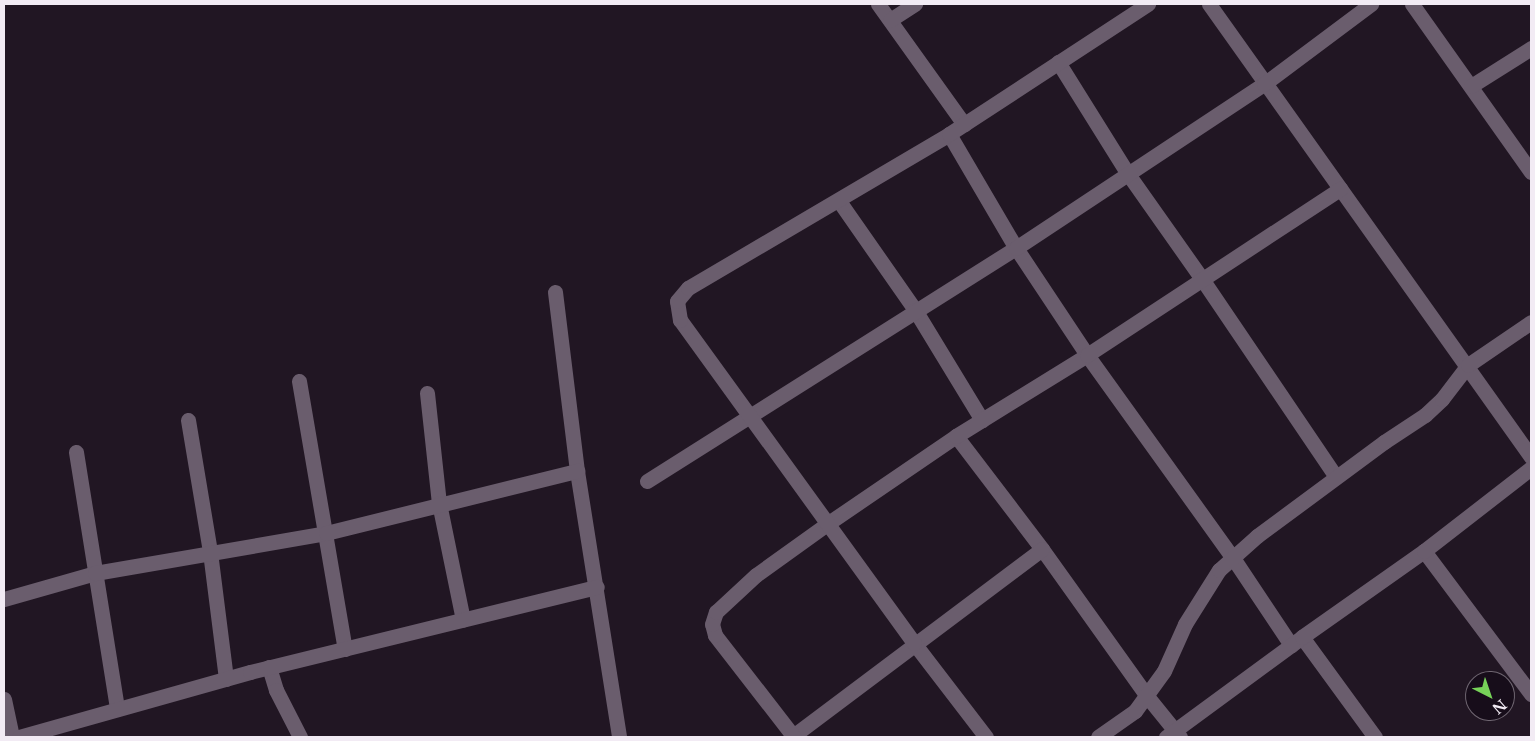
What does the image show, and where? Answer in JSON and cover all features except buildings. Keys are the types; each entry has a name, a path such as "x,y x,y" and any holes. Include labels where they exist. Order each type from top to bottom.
{"street":[{"path":"878,4 964,124"},
{"path":"890,20 915,4"},
{"path":"986,737 914,643 680,320 677,301 688,288 839,201 949,134 1148,4"},
{"path":"1208,4 1468,365 1531,457"},
{"path":"647,481 915,310 1016,248 1264,84 1371,4"},
{"path":"1412,4 1531,172"},
{"path":"1471,86 1531,48"},
{"path":"1058,62 1128,174 1202,279 1336,477"},
{"path":"949,134 1016,248 1087,356 1233,558 1296,641 1375,737"},
{"path":"1042,549 914,643 794,737 715,635 712,624 716,612 756,574 827,524 956,436 1087,356 1340,189"},
{"path":"839,201 915,310 982,420"},
{"path":"555,292 577,471 597,587 619,737"},
{"path":"1098,737 1135,711 1146,696 1164,671 1185,624 1219,570 1257,536 1336,477 1425,415 1442,399 1468,365 1531,322"},
{"path":"299,381 345,649"},
{"path":"427,393 440,503 462,620"},
{"path":"188,420 210,552 226,679"},
{"path":"956,436 1042,549 1174,735 1296,641 1424,551 1531,468"},
{"path":"76,452 117,709"},
{"path":"4,600 95,573 326,533 440,503 577,471"},
{"path":"1424,551 1531,694"},
{"path":"19,737 269,667 597,587"},
{"path":"269,667 280,698 300,737"},
{"path":"4,699 12,737"}]}
